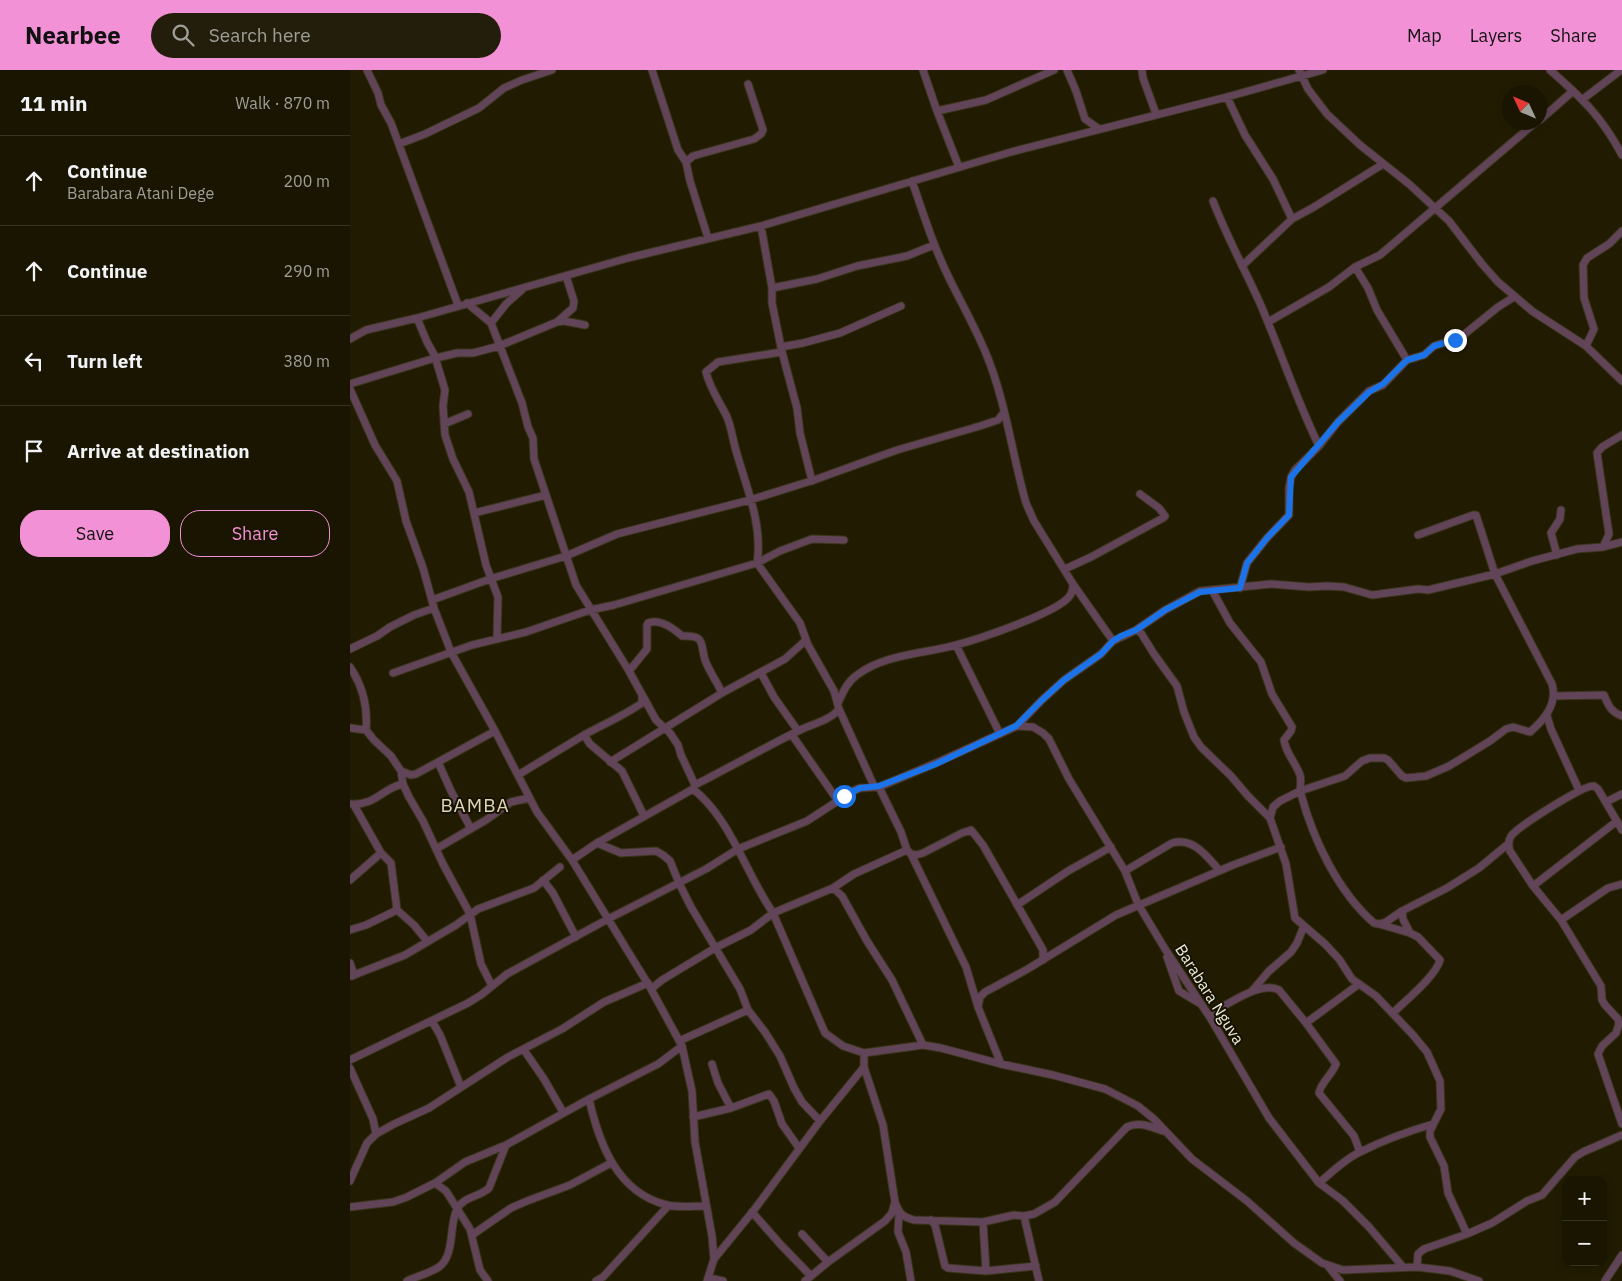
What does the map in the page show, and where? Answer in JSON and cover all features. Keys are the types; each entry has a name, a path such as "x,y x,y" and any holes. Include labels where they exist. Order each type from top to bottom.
{"street":[{"path":"367,70 399,144 458,306"},
{"path":"399,144 425,134 479,108 504,88 552,70"},
{"path":"652,70 678,150 686,162 690,182 708,238"},
{"path":"923,70 936,110 959,167"},
{"path":"936,110 986,100 1054,70"},
{"path":"1067,70 1088,122 1099,129"},
{"path":"1142,70 1156,114"},
{"path":"350,338 366,330 417,318 526,286 761,226 1011,152 1227,97 1300,73 1323,70"},
{"path":"1550,70 1583,99 1603,124 1622,155"},
{"path":"1583,99 1621,70"},
{"path":"1300,73 1316,102 1327,114 1360,145 1449,221 1498,282 1532,311 1586,346 1622,381"},
{"path":"686,162 694,156 754,139 760,134 763,130 748,84"},
{"path":"1547,114 1573,91"},
{"path":"1227,97 1245,135 1273,179 1292,218"},
{"path":"1084,134 1088,122"},
{"path":"1268,322 1329,287 1355,267 1380,255 1527,130"},
{"path":"1242,266 1292,218 1384,164"},
{"path":"912,181 934,245 974,325 995,378 1004,412 1002,420 1026,503 1034,521 1064,569 1113,641"},
{"path":"1213,201 1268,322 1298,400 1319,446"},
{"path":"761,226 781,350 797,408 800,433 812,481"},
{"path":"1586,346 1594,329 1584,298 1583,265 1587,258 1609,244 1622,231"},
{"path":"772,288 817,279 857,266 907,256 934,245"},
{"path":"1355,267 1368,288 1376,310 1407,360"},
{"path":"557,322 573,308 574,301 566,276"},
{"path":"491,323 506,304 526,286"},
{"path":"1240,588 1247,563 1289,515 1291,477 1295,470 1319,446 1338,422 1369,392 1383,384 1407,360 1424,355 1434,346 1461,336 1514,297"},
{"path":"468,303 491,323 522,403 533,438 534,459 576,586 656,720 678,745 694,787 714,810 738,849 762,897 773,913 825,1033 843,1046 864,1053 923,1045 1105,1089 1138,1106 1154,1119 1192,1159 1248,1201 1300,1247 1322,1263 1343,1270 1417,1267 1450,1271 1480,1281"},
{"path":"901,306 840,332 781,350 718,362 706,372 712,390 730,425 757,527 759,547 757,562 800,623 806,640 834,691 838,706 966,967 978,1006 1001,1064"},
{"path":"417,318 435,358 445,390 444,424 448,447 469,492 490,579 498,597 497,638"},
{"path":"350,384 435,358 473,353 499,346 557,322 564,321 585,325"},
{"path":"350,389 375,445 396,481 406,521 434,608 451,652 537,812 572,860 649,986 681,1044 692,1091 695,1142 712,1236 714,1259 708,1279 723,1281"},
{"path":"444,424 468,414"},
{"path":"432,600 490,579 566,556 617,534 750,500 812,481 897,450 1002,420"},
{"path":"1603,547 1609,534 1597,453 1602,447 1622,435"},
{"path":"1064,569 1163,518 1164,516 1159,508 1140,494"},
{"path":"474,513 546,495"},
{"path":"1557,554 1551,533 1560,519 1561,510"},
{"path":"1270,818 1273,807 1280,801 1300,791 1345,776 1362,761 1370,758 1384,758 1388,760 1406,778 1426,776 1449,766 1506,729 1513,727 1530,732 1546,716 1554,696 1552,684 1495,574 1476,516 1473,515 1418,535"},
{"path":"393,673 451,652 497,638 526,632 590,610 614,605 757,562 780,551 812,540 844,540"},
{"path":"350,1060 468,1003 481,995 506,974 679,883 738,849 806,821 853,791 877,786 936,764 1016,726 1056,686 1101,654 1113,641 1136,630 1184,599 1200,592 1271,584 1309,587 1327,586 1352,589 1372,595 1418,589 1428,590 1495,574 1532,561 1577,549 1603,547 1622,542"},
{"path":"572,860 597,843 694,787 795,733 831,717 838,706 846,686 865,670 892,658 956,645 1047,611 1068,598 1074,584"},
{"path":"1212,590 1230,623 1261,662 1272,694 1292,727 1284,740 1285,749 1299,773 1302,783 1300,791 1309,822 1334,874 1344,890 1374,923 1410,932 1424,942 1440,960 1430,975 1393,1013"},
{"path":"350,649 414,615 434,608"},
{"path":"629,672 647,650 647,625 655,621 674,629 682,636 693,635 703,643 705,660 722,693"},
{"path":"1136,630 1141,633 1177,686 1184,712 1194,737 1201,747 1270,818 1286,864 1295,918 1326,944 1352,979 1376,996 1413,1034 1427,1052 1440,1080 1441,1109 1430,1131 1430,1137 1442,1161 1448,1193 1467,1234"},
{"path":"610,762 664,727 785,659 806,640"},
{"path":"956,645 1000,734"},
{"path":"350,667 363,692 368,716 366,730"},
{"path":"761,673 795,733 838,801"},
{"path":"518,775 575,738 609,720 635,710 642,703 642,694"},
{"path":"1554,696 1604,695 1614,713 1622,716"},
{"path":"1546,716 1579,790"},
{"name":"Barabara Nguva","path":"1016,726 1033,728 1044,733 1049,739 1069,780 1125,871 1138,904 1211,1019 1269,1118 1319,1182 1342,1200 1369,1227 1403,1267"},
{"path":"350,728 366,730 391,756 401,771 403,784 470,914 481,964 492,986"},
{"path":"401,771 411,775 416,774 495,731"},
{"path":"584,734 590,744 622,771 644,816"},
{"path":"438,762 471,829"},
{"path":"403,784 395,786 367,803 352,805 381,853 391,863 397,910 414,925 427,941"},
{"path":"1622,830 1606,802 1594,786 1579,790 1520,828 1510,837 1508,844 1510,851 1533,886 1562,920 1602,986 1602,1000 1618,1019 1619,1024 1616,1033 1602,1046 1598,1054 1622,1124"},
{"path":"1606,802 1622,794"},
{"path":"436,849 471,829 511,802 529,798"},
{"path":"1533,886 1617,821"},
{"path":"350,1177 367,1143 376,1134 429,1108 508,1057 562,1029 611,998 662,980 715,948 751,930 773,913 833,888 854,874 909,852 916,855 923,853 971,830 983,845 1043,950 1051,955"},
{"path":"1125,871 1178,841 1186,842 1203,851 1219,870"},
{"path":"597,843 621,853 656,851 670,861 679,883 740,989 748,1010 780,1056 802,1102 820,1121"},
{"path":"1379,924 1386,922 1402,911 1463,878 1479,868 1508,844"},
{"path":"1017,905 1068,871 1111,847"},
{"path":"978,1006 980,997 985,992 1043,960 1116,915 1219,870 1281,847"},
{"path":"350,880 381,853"},
{"path":"350,963 352,976 405,955 478,909 534,888 560,867"},
{"path":"543,880 553,893 576,937"},
{"path":"1562,920 1608,888 1622,884"},
{"path":"833,888 842,896 892,980 923,1045"},
{"path":"350,930 366,925 397,910"},
{"path":"1402,911 1410,932"},
{"path":"1251,992 1269,971 1291,952 1298,943 1304,926"},
{"path":"1165,949 1179,991 1201,1004"},
{"path":"1043,950 1043,960"},
{"path":"1306,1022 1359,984"},
{"path":"1211,1019 1220,1008 1251,992 1266,987 1274,987 1279,990 1306,1022 1336,1064 1329,1077 1320,1087 1319,1093 1354,1136 1360,1152"},
{"path":"350,1207 392,1202 435,1183 465,1162 506,1145 564,1112 658,1064 681,1044 748,1010"},
{"path":"432,1021 440,1035 461,1087"},
{"path":"524,1050 564,1112"},
{"path":"864,1053 864,1067 883,1125 899,1216 898,1232 906,1252 912,1281"},
{"path":"712,1064 718,1083 731,1108"},
{"path":"714,1259 864,1067"},
{"path":"350,1068 373,1119 376,1134"},
{"path":"693,1117 731,1108 769,1094 782,1124 800,1148"},
{"path":"589,1099 601,1143 611,1163 624,1179 646,1197 668,1206 706,1206"},
{"path":"885,1221 899,1216 931,1220 983,1222 1014,1215 1034,1214 1055,1202 1127,1126 1134,1124 1164,1131"},
{"path":"1319,1182 1360,1152 1410,1131 1433,1124"},
{"path":"1417,1267 1418,1254 1424,1249 1492,1223 1542,1195 1575,1158 1583,1152 1622,1135"},
{"path":"408,1281 441,1266 449,1251 457,1208 464,1201 485,1192 489,1188 506,1145"},
{"path":"472,1235 511,1208 527,1200 570,1185 611,1163"},
{"path":"435,1183 446,1191 472,1235 480,1270 488,1281"},
{"path":"752,1212 808,1278 885,1221 892,1213 896,1202"},
{"path":"596,1281 609,1270 668,1206"},
{"path":"1024,1216 1039,1281"},
{"path":"931,1220 936,1225 945,1266 948,1268 986,1271 1036,1266"},
{"path":"983,1222 986,1271"},
{"path":"802,1234 828,1262"},
{"path":"1605,1281 1622,1255"},
{"path":"1328,1266 1340,1281"},
{"path":"1340,1281 1343,1270"}],"district":[{"name":"BAMBA","path":"475,805"}],"route":[{"path":"844,796 860,788 879,786 936,764 1016,726 1064,680 1101,654 1113,641 1121,636 1136,630 1165,610 1200,592 1240,588 1247,563 1289,515 1289,488 1291,477 1295,470 1319,446 1338,422 1369,392 1383,384 1407,360 1424,355 1434,346 1455,340"}]}
